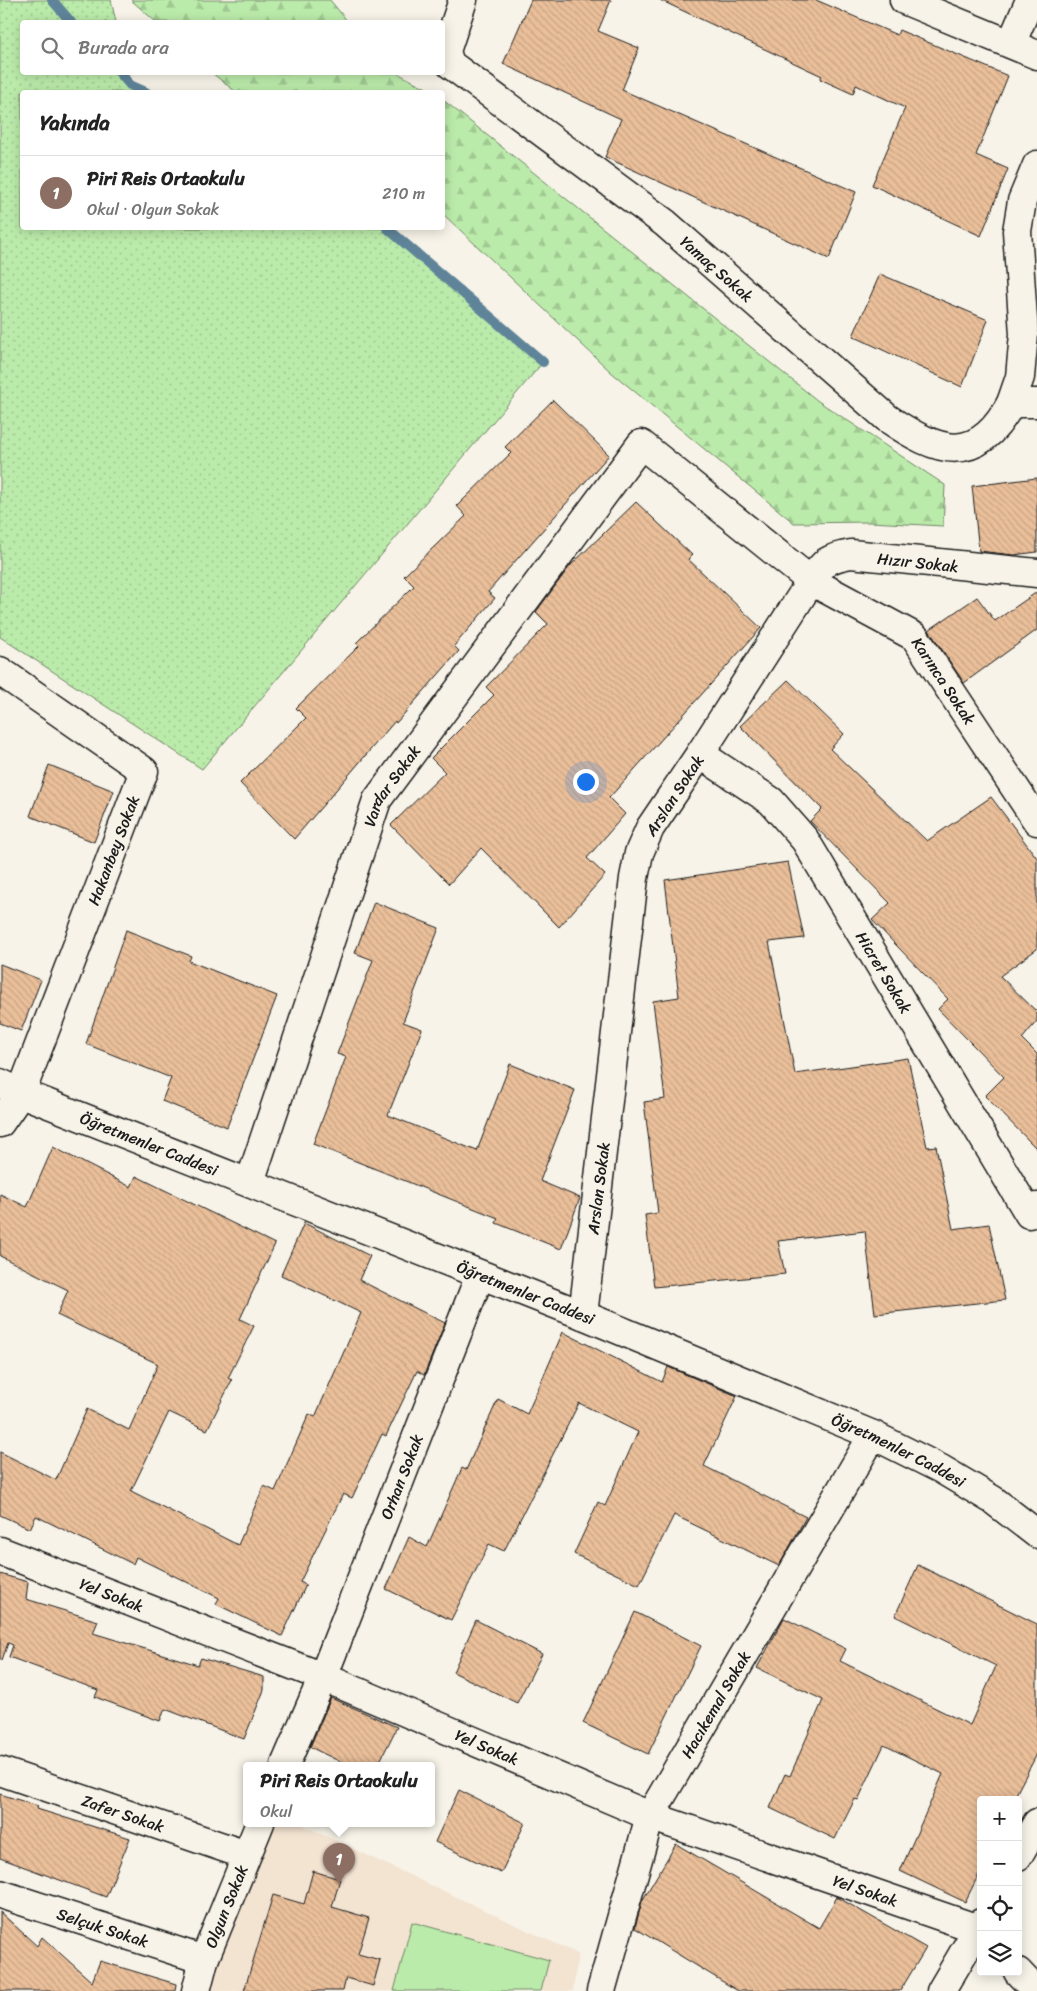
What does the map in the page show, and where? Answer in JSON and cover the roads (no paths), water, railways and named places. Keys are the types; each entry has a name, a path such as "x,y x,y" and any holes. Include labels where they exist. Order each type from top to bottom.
{"street":[{"name":"Yamaç Sokak","path":"463,0 446,51 450,64 666,224 887,418 912,435 936,445 959,449 983,440 1024,403 1020,377 1024,334 1017,231 1022,201 1037,165"},
{"path":"904,0 1037,55"},
{"path":"1012,44 1030,0"},
{"name":"Vardar Sokak","path":"250,1182 377,800 642,444 811,581"},
{"name":"Hızır Sokak","path":"811,581 822,565 834,557 851,554 1037,573"},
{"name":"Arslan Sokak","path":"584,1315 634,878 640,853 650,828 811,581"},
{"name":"Karınca Sokak","path":"811,581 915,637 1037,821"},
{"name":"Hakanbey Sokak","path":"0,671 144,771 10,1088"},
{"name":"Hicret Sokak","path":"700,754 770,801 805,840 1029,1214 1037,1207"},
{"path":"0,1123 10,1088"},
{"name":"Öğretmenler Caddesi","path":"10,1088 584,1315 873,1434 941,1469 993,1500 1037,1534"},
{"name":"Orhan Sokak","path":"323,1678 480,1275"},
{"name":"Hacıkemal Sokak","path":"601,1991 650,1816 873,1434"},
{"name":"Yel Sokak","path":"0,1551 323,1678 650,1816 977,1926"},
{"path":"286,1762 323,1678"},
{"name":"Zafer Sokak","path":"0,1771 246,1855"},
{"path":"1022,1849 1037,1823"},
{"name":"Olgun Sokak","path":"196,1991 204,1960 258,1827"},
{"name":"Selçuk Sokak","path":"0,1894 204,1960"},
{"path":"941,1991 978,1931"},
{"path":"1022,1976 1036,1991"}],"waterway":[{"path":"52,0 69,20"},
{"path":"122,75 130,85 141,90"},
{"path":"389,230 543,362"}],"place":[{"name":"Piri Reis Ortaokulu","path":"339,1884"}]}
